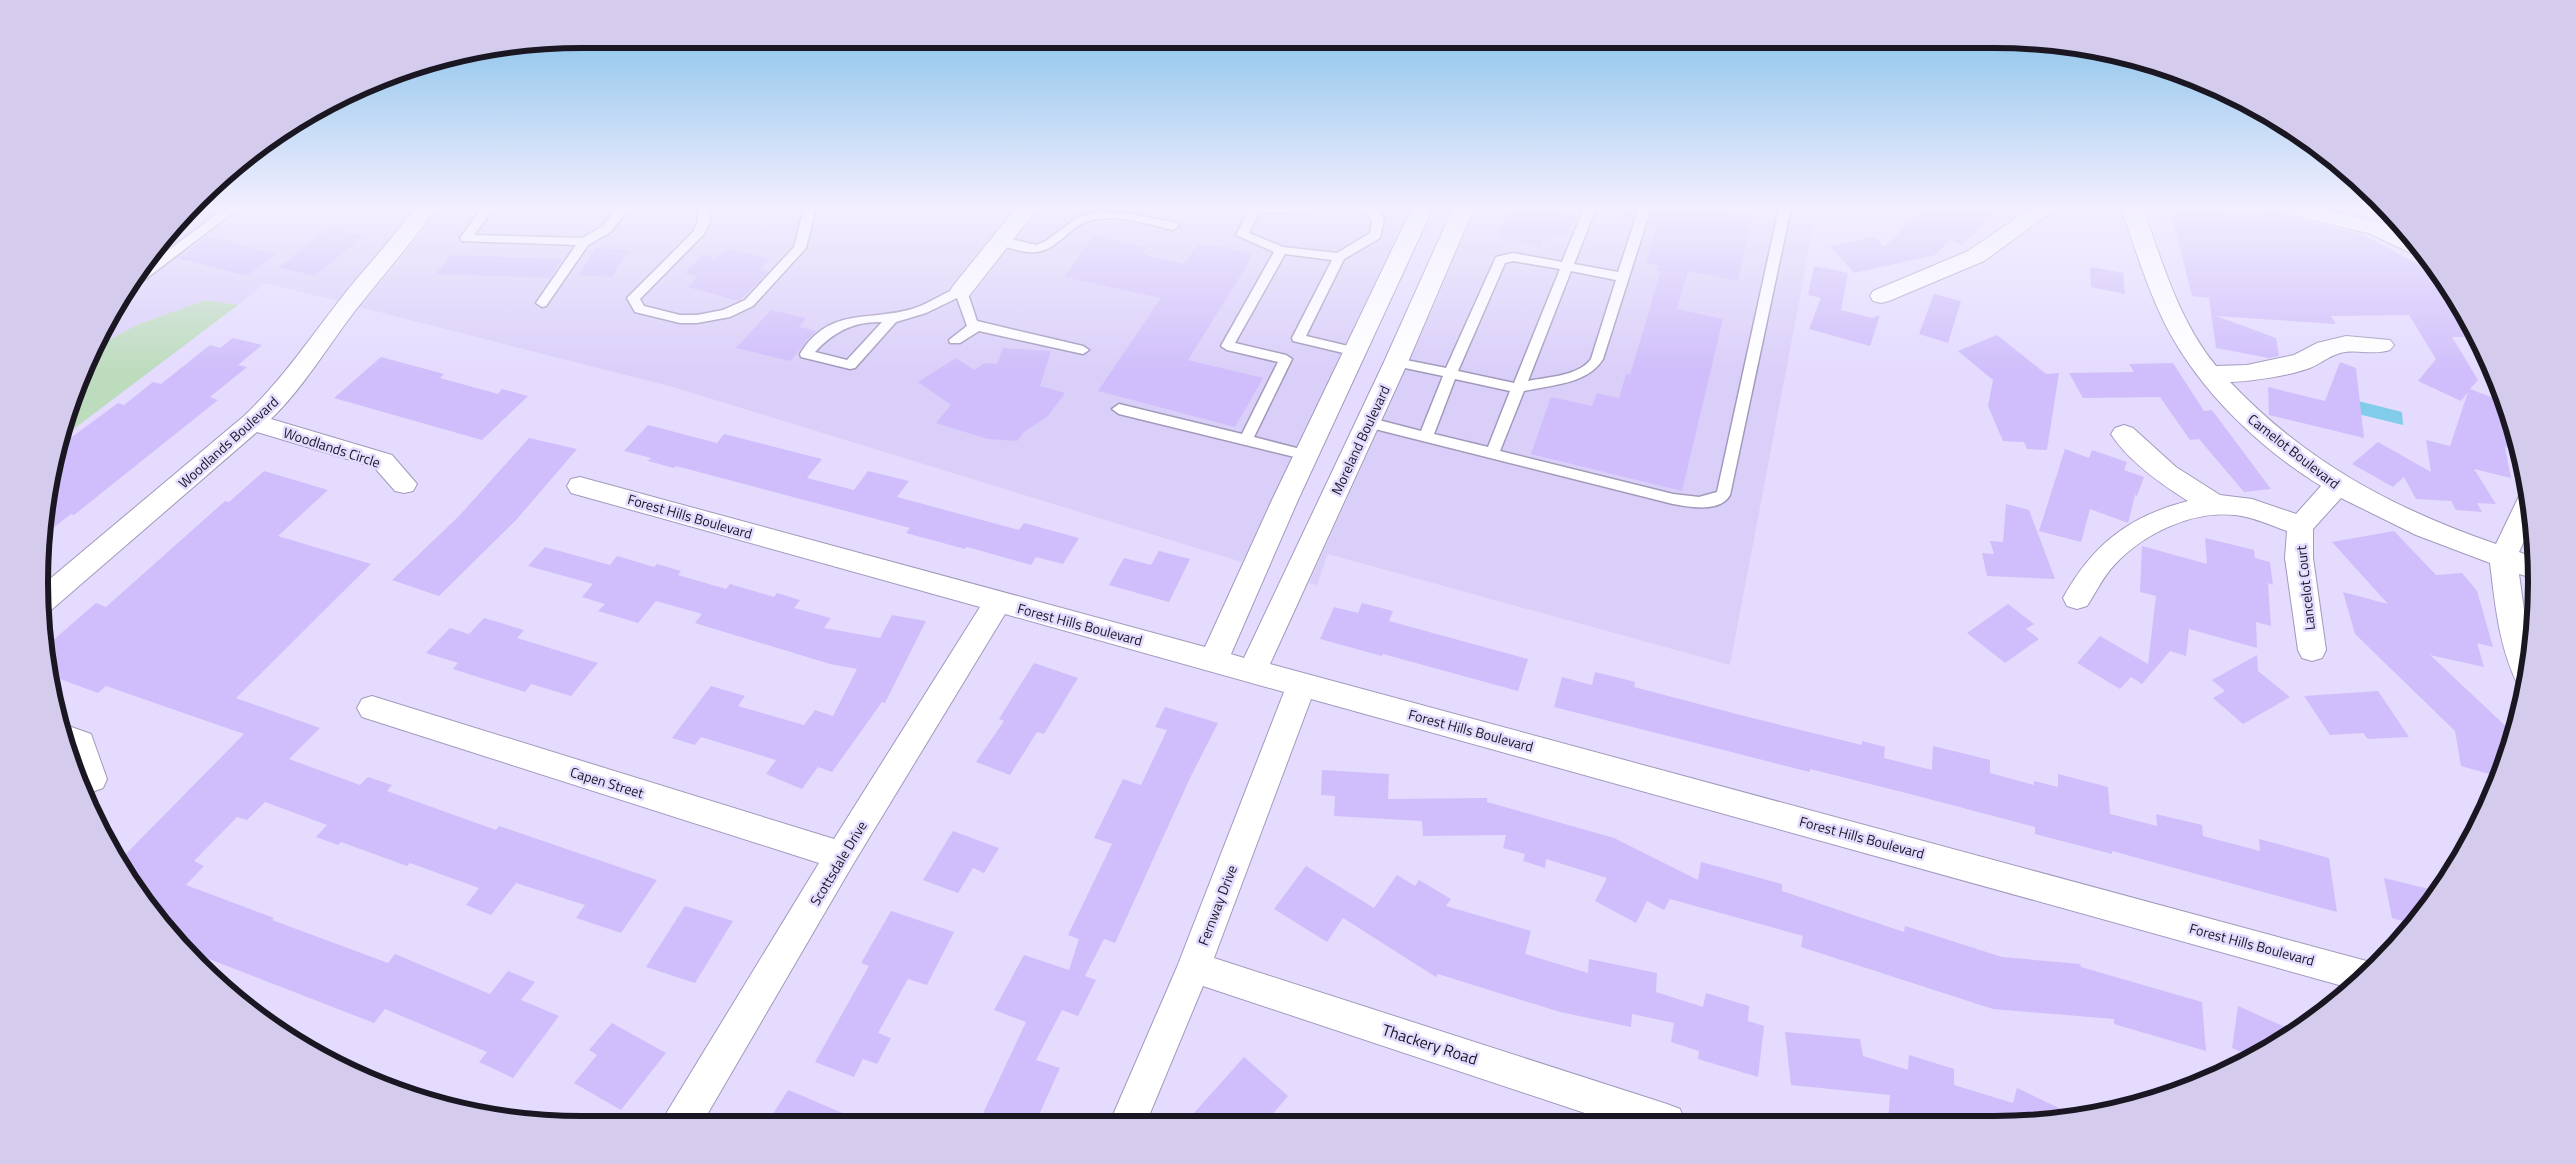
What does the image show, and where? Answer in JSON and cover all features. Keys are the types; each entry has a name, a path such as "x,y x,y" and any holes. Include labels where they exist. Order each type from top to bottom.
{"street":[{"name":"Woodlands Boulevard","path":"48,596 254,422 278,398 351,301 385,262"},
{"path":"961,291 985,262"},
{"path":"1214,660 1398,262"},
{"name":"Moreland Boulevard","path":"1253,670 1396,362 1440,262"},
{"path":"1881,296 1961,262"},
{"name":"Camelot Boulevard","path":"2153,262 2172,312 2187,343 2210,374 2249,418 2336,486 2445,538 2528,566"},
{"path":"2210,374 2247,373 2301,362 2325,350 2346,344 2382,346"},
{"path":"1356,352 1396,362"},
{"name":"Woodlands Circle","path":"254,422 383,461 404,484"},
{"name":"Lancelot Court","path":"2124,434 2153,464 2188,490 2215,504"},
{"path":"1308,455 1348,464"},
{"name":"Forest Hills Boulevard","path":"580,486 2357,973"},
{"name":"Lancelot Court","path":"2312,650 2299,558 2300,526 2336,486"},
{"name":"Lancelot Court","path":"2076,598 2100,562 2127,538 2172,515 2215,504 2236,505 2300,526"},
{"path":"2523,659 2512,624 2503,558 2524,512"},
{"name":"Scottsdale Drive","path":"685,1116 841,856 998,602"},
{"name":"Fernway Drive","path":"1130,1116 1194,967 1302,684"},
{"name":"Capen Street","path":"372,708 841,856"},
{"path":"72,740 80,743 92,779"},
{"name":"Thackery Road","path":"1194,967 1649,1116"}],"lane":[{"path":"147,272 160,262"},
{"path":"542,303 570,262"},
{"path":"669,262 633,298 639,309 680,318 697,319 726,314 749,303 787,262"},
{"path":"1274,262 1227,346 1286,359"},
{"path":"1246,440 1336,262"},
{"path":"1426,437 1450,374 1499,262"},
{"path":"1543,262 1623,277"},
{"path":"1492,454 1517,388 1570,262"},
{"path":"1396,362 1517,388 1578,375 1591,368 1597,359 1628,262"},
{"path":"1367,422 1682,501 1708,502 1723,495 1773,262"},
{"path":"892,319 850,364 806,354 821,336 852,320 868,317 892,319 922,310 961,291 971,323 977,326 1082,350"},
{"path":"954,340 977,326"},
{"path":"1298,338 1356,352"},
{"path":"1120,409 1308,455"}],"shaded area":[{"path":"154,262 373,262 338,301 265,283 238,305 206,300 139,324 105,342 119,315"},
{"path":"398,262 971,262 945,294 967,300 997,262 1385,262 1242,562 673,387 359,307"},
{"path":"1452,262 1807,262 1730,665 1328,554 1317,585 1309,583"}],"green space":[{"path":"206,300 238,305 70,432 88,377 105,342 139,324"}],"water":[{"path":"2354,400 2402,412 2403,425 2354,413"}],"building":[{"path":"195,262 266,262 247,276"},
{"path":"285,262 331,262 314,276 279,267"},
{"path":"445,262 560,262 550,278 436,274"},
{"path":"586,262 621,262 612,277 578,275"},
{"path":"696,262 767,262 760,269 769,271 739,301 687,287 698,277 685,273"},
{"path":"1075,262 1177,262 1184,264 1185,262 1249,262 1188,360 1263,378 1235,427 1098,391 1161,298 1064,277"},
{"path":"1742,262 1738,281 1688,271 1677,309 1723,319 1682,491 1531,454 1551,397 1592,406 1597,393 1619,398 1626,374 1630,375 1661,271 1656,271 1658,265 1646,263"},
{"path":"1845,262 1902,262 1854,273"},
{"path":"2184,262 2415,262 2426,268 2457,315 2468,337 2452,337 2478,380 2470,389 2496,399 2500,410 2511,450 2505,447 2511,478 2474,469 2496,504 2477,503 2482,512 2456,510 2451,501 2416,499 2404,477 2393,487 2352,464 2378,442 2431,472 2426,440 2450,446 2468,392 2461,401 2418,381 2436,359 2409,315 2331,316 2336,324 2216,316 2276,338 2279,356 2269,358 2216,348 2209,298 2192,296"},
{"path":"1814,266 1848,273 1841,310 1872,318 1880,315 1870,346 1809,329 1821,298 1808,295"},
{"path":"2090,267 2123,273 2125,294 2091,287"},
{"path":"1934,294 1961,301 1948,343 1919,334"},
{"path":"771,310 806,318 799,327 816,331 790,361 736,348"},
{"path":"1997,335 2046,374 2059,373 2047,450 2027,449 2024,442 2003,441 1988,406 1993,380 1958,351"},
{"path":"233,338 262,345 238,365 247,367 210,397 218,400 74,515 71,514 50,530 58,478 67,441 118,403 124,405 153,382 161,384 210,345 220,348"},
{"path":"1003,348 1051,351 1040,386 1065,393 1048,416 1024,432 1017,441 988,439 936,423 951,405 918,382 956,358 974,370 985,363 997,364"},
{"path":"381,357 444,374 440,378 498,394 502,389 528,396 482,440 334,398"},
{"path":"2340,362 2356,368 2364,438 2269,415 2268,387 2325,401"},
{"path":"2173,363 2204,411 2212,410 2271,489 2244,492 2199,439 2190,440 2160,397 2083,398 2069,373 2134,372 2129,364"},
{"path":"648,425 717,443 724,434 822,459 807,478 854,490 868,471 909,481 897,497 1019,530 1024,523 1079,538 1063,564 1036,557 1031,565 967,547 965,549 906,533 910,528 676,466 674,468 648,461 651,458 624,451"},
{"path":"529,438 577,449 517,519 439,596 392,580 459,516"},
{"path":"2065,449 2089,458 2092,450 2127,462 2124,470 2144,477 2137,496 2135,495 2128,523 2090,509 2081,542 2039,531"},
{"path":"264,471 328,490 278,536 371,564 236,698 320,728 289,759 360,785 368,777 392,785 387,791 496,830 499,826 657,880 621,933 576,918 585,905 516,883 491,915 466,905 479,888 410,863 407,866 341,842 338,845 316,837 327,825 265,802 247,820 237,817 194,861 204,866 186,885 274,918 272,920 388,963 395,954 490,994 508,971 535,982 521,1000 559,1016 513,1078 479,1062 487,1052 385,1009 374,1023 200,955 158,907 124,856 244,734 106,686 98,693 57,678 51,642 96,603 106,607 225,501 229,502"},
{"path":"2006,504 2029,510 2055,579 1987,576 1982,553 1994,554 1990,541 2003,542"},
{"path":"2394,531 2436,575 2462,573 2477,591 2493,647 2477,643 2484,667 2430,655 2508,728 2492,775 2461,766 2455,731 2355,634 2343,592 2388,604 2332,542"},
{"path":"2205,538 2254,550 2255,558 2270,562 2273,585 2268,583 2271,626 2256,622 2257,648 2189,629 2186,656 2170,651 2142,684 2131,677 2120,689 2077,663 2100,636 2148,664 2156,596 2140,592 2142,546 2207,564"},
{"path":"545,547 610,565 617,556 654,567 657,564 681,571 678,575 726,589 730,584 774,597 777,593 800,600 794,608 831,618 824,628 880,638 892,615 926,621 885,703 882,702 832,772 818,767 802,789 766,774 776,760 701,737 695,745 672,738 711,686 745,696 738,706 804,725 815,710 833,716 857,669 830,664 695,623 702,614 656,601 638,623 598,611 605,604 582,597 593,584 528,566"},
{"path":"1159,551 1190,559 1169,602 1109,585 1124,558 1151,565"},
{"path":"1362,603 1393,611 1389,621 1528,659 1518,691 1320,639 1334,607 1358,613"},
{"path":"2008,604 2034,624 2026,629 2039,639 2005,663 1967,633"},
{"path":"484,618 524,630 517,638 598,663 571,696 531,684 525,692 453,669 458,663 426,653 450,628 469,634"},
{"path":"2257,655 2258,671 2290,697 2243,724 2213,698 2225,691 2212,680"},
{"path":"1034,663 1078,678 1044,734 1037,732 1010,775 976,762 1004,721 999,719"},
{"path":"1595,672 1635,682 1634,687 1752,718 1862,745 1862,741 1885,747 1884,758 1932,770 1933,746 1990,760 1990,773 2034,785 2034,781 2058,787 2058,774 2108,787 2110,814 2157,826 2156,814 2202,825 2203,836 2260,851 2259,839 2329,858 2337,912 2112,851 2112,854 2035,834 2035,827 1910,794 1810,769 1810,772 1554,707 1562,677 1592,685"},
{"path":"2378,691 2409,737 2368,739 2363,733 2330,735 2304,696"},
{"path":"1165,707 1218,723 1190,778 1115,943 1104,939 1085,976 1096,980 1078,1016 1062,1010 1036,1060 1060,1068 1039,1116 982,1116 1026,1022 994,1010 1024,955 1069,970 1079,939 1068,935 1112,844 1094,838 1123,779 1141,785 1167,730 1155,727"},
{"path":"1322,770 1389,774 1388,799 1487,798 1487,802 1614,838 1698,880 1701,862 1782,884 1782,891 1904,932 1905,926 2002,957 2080,964 2081,967 2202,1002 2206,1051 2114,1024 2114,1019 1993,1009 1801,947 1803,936 1670,899 1664,910 1647,901 1636,923 1595,901 1607,878 1546,859 1545,868 1523,861 1525,854 1503,848 1506,835 1423,836 1422,821 1334,816 1335,796 1321,795"},
{"path":"953,831 999,848 984,873 973,868 958,893 923,880"},
{"path":"1306,866 1374,908 1397,875 1415,886 1419,880 1451,899 1446,906 1531,931 1525,954 1588,973 1589,959 1657,973 1656,992 1703,1007 1706,993 1749,1006 1748,1021 1764,1026 1758,1077 1698,1059 1699,1051 1671,1042 1674,1023 1632,1014 1631,1027 1560,1012 1438,974 1436,977 1343,918 1327,942 1274,909"},
{"path":"2384,878 2431,889 2406,922 2392,918"},
{"path":"685,906 733,921 695,983 646,967"},
{"path":"891,911 954,932 927,985 908,979 878,1033 891,1038 877,1064 863,1059 854,1077 815,1062 869,966 861,963"},
{"path":"2238,1006 2288,1028 2244,1054 2232,1048"},
{"path":"612,1023 666,1053 621,1110 574,1083 597,1055 589,1050"},
{"path":"1785,1032 1860,1039 1863,1056 1908,1070 1909,1055 1954,1069 1954,1085 2013,1103 2017,1088 2067,1112 1994,1116 1888,1116 1890,1095 1791,1085"},
{"path":"1244,1057 1288,1096 1271,1116 1191,1116"},
{"path":"788,1090 849,1116 772,1116"}]}
